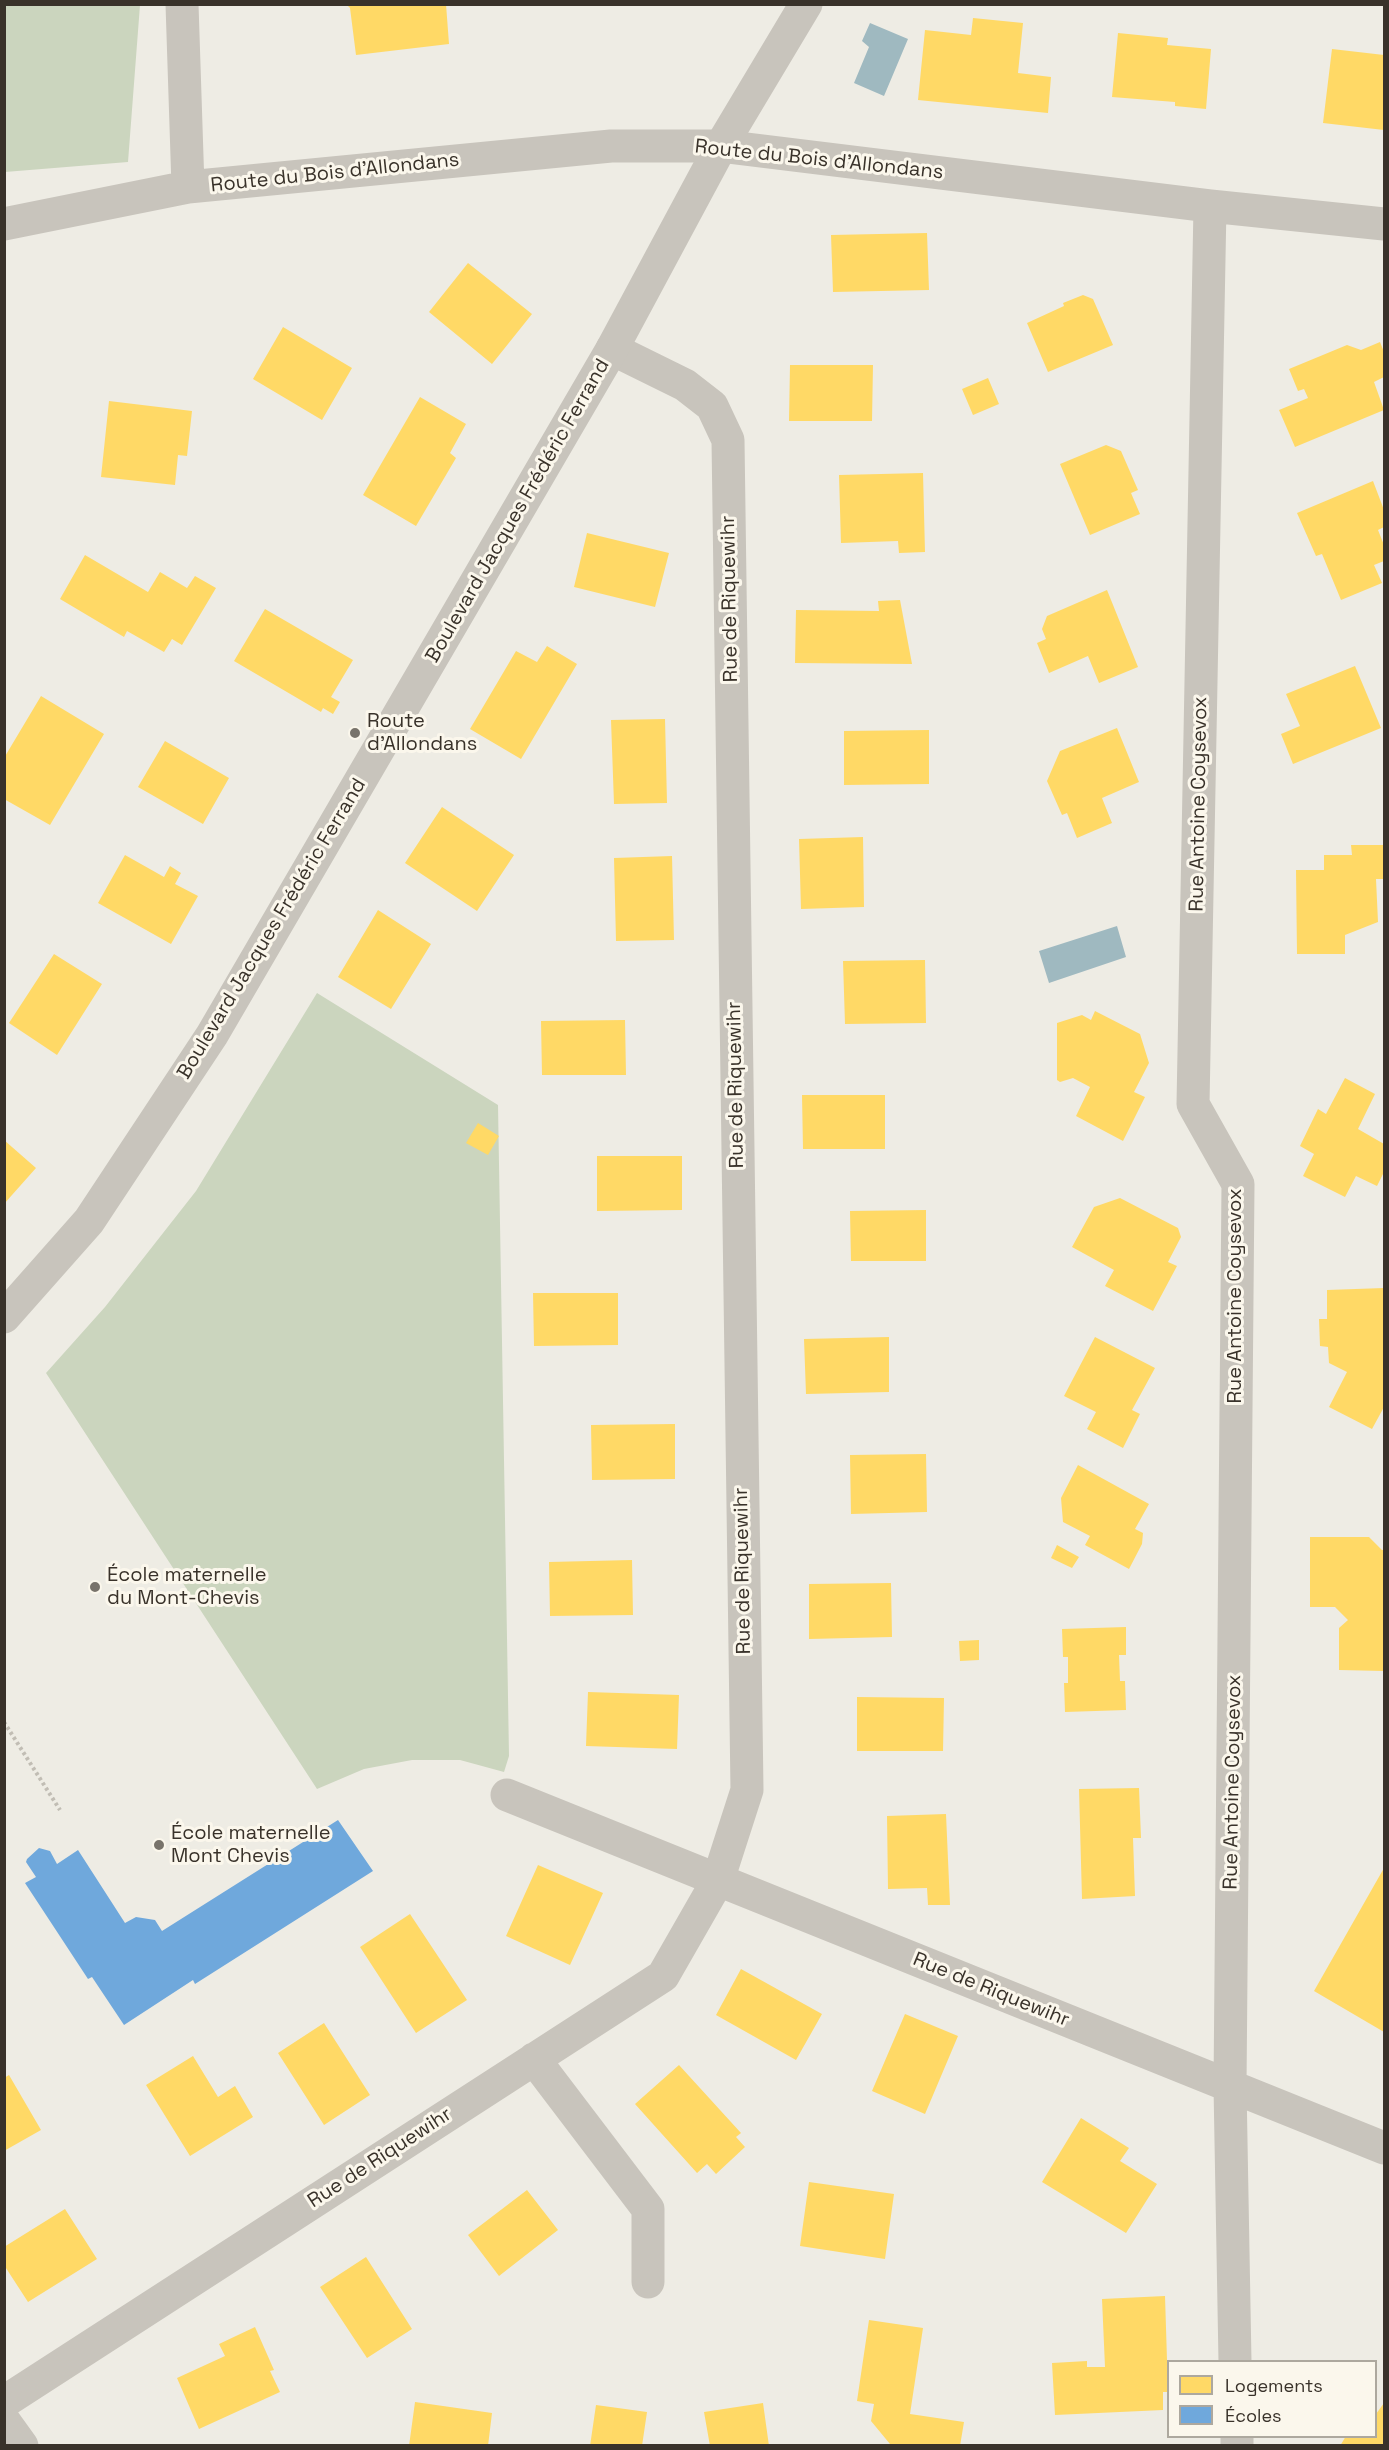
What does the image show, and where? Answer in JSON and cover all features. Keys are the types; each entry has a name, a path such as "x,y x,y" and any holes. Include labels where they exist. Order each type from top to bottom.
{"street":[{"path":"182,4 188,187"},
{"name":"Boulevard Jacques Frédéric Ferrand","path":"4,1317 89,1221 212,1035 612,349 722,146 806,4"},
{"name":"Route du Bois d'Allondans","path":"4,224 188,187 611,146 722,146 1210,206 1384,224"},
{"name":"Rue Antoine Coysevox","path":"1210,206 1192,1104 1238,1184 1230,2086 1235,2360"},
{"name":"Rue de Riquewihr","path":"4,2402 663,1976 718,1880 747,1790 729,440 712,406 685,385 612,349"},
{"name":"Rue de Riquewihr","path":"507,1795 1384,2148"},
{"path":"534,2059 648,2209 648,2282"},
{"path":"4,2421 22,2445"}],"path":[{"path":"4,1722 60,1810"}],"green space":[{"path":"5,4 140,5 128,162 5,172"},
{"path":"317,993 498,1105 509,1756 504,1772 460,1760 412,1760 364,1769 317,1789 46,1373 105,1307 196,1191"}],"water":[{"path":"870,23 908,39 884,96 854,83 869,47 862,41"},
{"path":"1117,926 1126,957 1049,983 1039,951"}],"building: Logements":[{"path":"346,4 446,4 449,44 356,55 350,8"},
{"path":"973,18 1023,23 1018,73 1051,77 1048,113 918,100 925,30 971,35"},
{"path":"1118,33 1168,38 1167,45 1211,49 1206,109 1175,106 1175,102 1112,97"},
{"path":"1332,49 1384,55 1384,130 1323,123"},
{"path":"927,233 929,290 833,292 831,235"},
{"path":"468,263 532,314 492,364 429,312"},
{"path":"1083,295 1093,299 1113,345 1048,372 1027,323"},
{"path":"283,327 352,368 322,420 253,379"},
{"path":"1380,342 1384,352 1384,377 1374,382 1384,410 1295,447 1279,410 1308,398 1304,389 1298,391 1289,369 1347,345 1361,350"},
{"path":"790,365 873,365 872,421 789,421"},
{"path":"988,378 999,404 973,415 962,389"},
{"path":"420,397 466,424 450,453 456,458 416,526 363,495"},
{"path":"109,401 192,411 187,456 178,455 175,485 101,477"},
{"path":"1106,445 1121,451 1138,490 1131,493 1140,514 1090,535 1060,464"},
{"path":"923,473 925,552 899,553 898,541 841,543 839,475"},
{"path":"1373,481 1384,510 1384,527 1378,530 1384,545 1384,561 1374,565 1382,583 1341,600 1322,554 1316,556 1297,513"},
{"path":"587,533 669,553 655,607 574,587"},
{"path":"85,555 148,592 160,572 187,588 195,576 216,588 182,645 172,639 164,652 127,631 124,637 60,599"},
{"path":"1107,590 1138,667 1099,683 1088,656 1049,673 1037,643 1046,639 1042,629 1047,616"},
{"path":"900,600 912,664 795,663 796,610 879,611 878,601"},
{"path":"265,609 353,660 331,697 340,702 333,714 323,708 321,712 234,661"},
{"path":"547,646 577,664 521,759 470,729 516,651 537,662"},
{"path":"1355,666 1381,728 1293,764 1281,734 1300,726 1286,694"},
{"path":"41,696 104,734 50,825 4,799 4,758"},
{"path":"665,719 667,803 614,804 611,720"},
{"path":"1117,728 1139,782 1102,798 1112,823 1077,838 1067,813 1062,815 1047,781 1060,751"},
{"path":"929,730 929,784 844,785 844,731"},
{"path":"165,741 229,778 203,824 138,787"},
{"path":"442,807 514,855 477,911 405,863"},
{"path":"863,837 864,907 801,909 799,839"},
{"path":"1351,845 1384,845 1384,879 1376,879 1378,922 1345,935 1345,954 1297,954 1296,870 1324,870 1324,855 1352,855"},
{"path":"125,855 164,877 170,866 181,873 175,884 198,896 171,944 98,903"},
{"path":"672,856 674,940 616,941 614,858"},
{"path":"378,910 431,944 391,1009 338,977"},
{"path":"54,954 102,984 57,1055 9,1023"},
{"path":"925,960 926,1023 845,1024 843,961"},
{"path":"1095,1011 1140,1034 1149,1063 1134,1092 1145,1097 1123,1141 1076,1116 1090,1087 1073,1078 1060,1082 1057,1080 1057,1023 1082,1015 1091,1020"},
{"path":"625,1020 626,1075 542,1075 541,1021"},
{"path":"1345,1078 1375,1094 1358,1129 1384,1144 1384,1172 1377,1186 1356,1176 1345,1197 1303,1176 1314,1154 1300,1146 1318,1109 1326,1114"},
{"path":"802,1095 885,1095 885,1149 803,1149"},
{"path":"478,1123 499,1136 488,1155 466,1143"},
{"path":"4,1140 36,1168 4,1204"},
{"path":"597,1156 682,1156 682,1210 597,1211"},
{"path":"1120,1198 1178,1228 1181,1237 1168,1262 1177,1266 1153,1311 1105,1286 1114,1270 1072,1247 1094,1207"},
{"path":"926,1210 926,1261 851,1261 850,1211"},
{"path":"1384,1288 1384,1407 1372,1429 1329,1407 1347,1372 1329,1363 1328,1347 1320,1346 1319,1319 1327,1319 1327,1290"},
{"path":"533,1293 618,1293 618,1345 534,1346"},
{"path":"889,1337 889,1392 806,1394 804,1339"},
{"path":"1095,1337 1155,1368 1132,1410 1140,1414 1123,1448 1087,1429 1096,1412 1064,1396"},
{"path":"675,1424 675,1479 592,1480 591,1425"},
{"path":"926,1454 927,1512 851,1514 850,1455"},
{"path":"1078,1465 1149,1504 1135,1529 1143,1533 1142,1544 1129,1569 1085,1545 1090,1536 1063,1522 1061,1498"},
{"path":"1310,1537 1369,1537 1384,1550 1384,1671 1339,1670 1339,1628 1348,1620 1335,1607 1310,1607"},
{"path":"1057,1545 1079,1557 1072,1568 1051,1558"},
{"path":"632,1560 633,1615 550,1616 549,1562"},
{"path":"891,1583 892,1637 809,1639 809,1584"},
{"path":"1126,1627 1126,1655 1119,1655 1120,1681 1125,1681 1126,1710 1065,1712 1064,1683 1068,1683 1068,1657 1063,1657 1062,1629"},
{"path":"979,1640 979,1660 960,1661 959,1641"},
{"path":"588,1692 679,1695 677,1749 586,1746"},
{"path":"857,1697 944,1698 943,1751 857,1751"},
{"path":"1139,1788 1141,1838 1133,1838 1135,1896 1082,1899 1079,1789"},
{"path":"946,1814 950,1905 928,1905 927,1888 888,1889 887,1816"},
{"path":"538,1865 603,1893 570,1965 506,1936"},
{"path":"1384,1868 1384,2032 1314,1991"},
{"path":"410,1914 467,2000 416,2033 360,1947"},
{"path":"741,1969 822,2014 796,2060 716,2015"},
{"path":"905,2014 958,2036 925,2114 872,2091"},
{"path":"324,2023 370,2095 324,2125 278,2053"},
{"path":"193,2056 218,2097 235,2086 253,2117 190,2156 146,2085"},
{"path":"679,2065 741,2133 736,2137 745,2147 716,2174 707,2164 697,2173 635,2104"},
{"path":"9,2075 41,2130 4,2151 4,2078"},
{"path":"1081,2118 1129,2148 1120,2161 1157,2184 1126,2233 1042,2182"},
{"path":"809,2182 894,2194 885,2259 800,2246"},
{"path":"527,2190 558,2230 499,2276 468,2235"},
{"path":"65,2209 97,2259 28,2302 4,2265 4,2247"},
{"path":"366,2257 412,2329 367,2358 320,2287"},
{"path":"1165,2296 1167,2392 1163,2392 1163,2410 1055,2415 1052,2363 1087,2361 1087,2367 1105,2367 1102,2299"},
{"path":"869,2320 923,2328 910,2414 964,2422 960,2446 890,2444 871,2421 874,2404 857,2401"},
{"path":"255,2327 274,2370 270,2371 280,2392 199,2429 177,2378 225,2356 219,2344"},
{"path":"415,2402 492,2413 488,2446 409,2446"},
{"path":"763,2403 769,2446 710,2446 704,2412"},
{"path":"1384,2403 1384,2446 1340,2446 1345,2438 1377,2438 1377,2413"},
{"path":"596,2405 647,2412 642,2446 590,2446"}],"building: Écoles":[{"path":"338,1820 373,1871 195,1984 193,1980 124,2025 92,1977 88,1979 25,1883 36,1877 26,1862 39,1848 50,1851 57,1864 78,1850 125,1923 136,1917 155,1920 162,1931"}],"place":[{"name":"Route d'Allondans","path":"355,733"},
{"name":"École maternelle du Mont-Chevis","path":"95,1587"},
{"name":"École maternelle Mont Chevis","path":"159,1845"}]}
